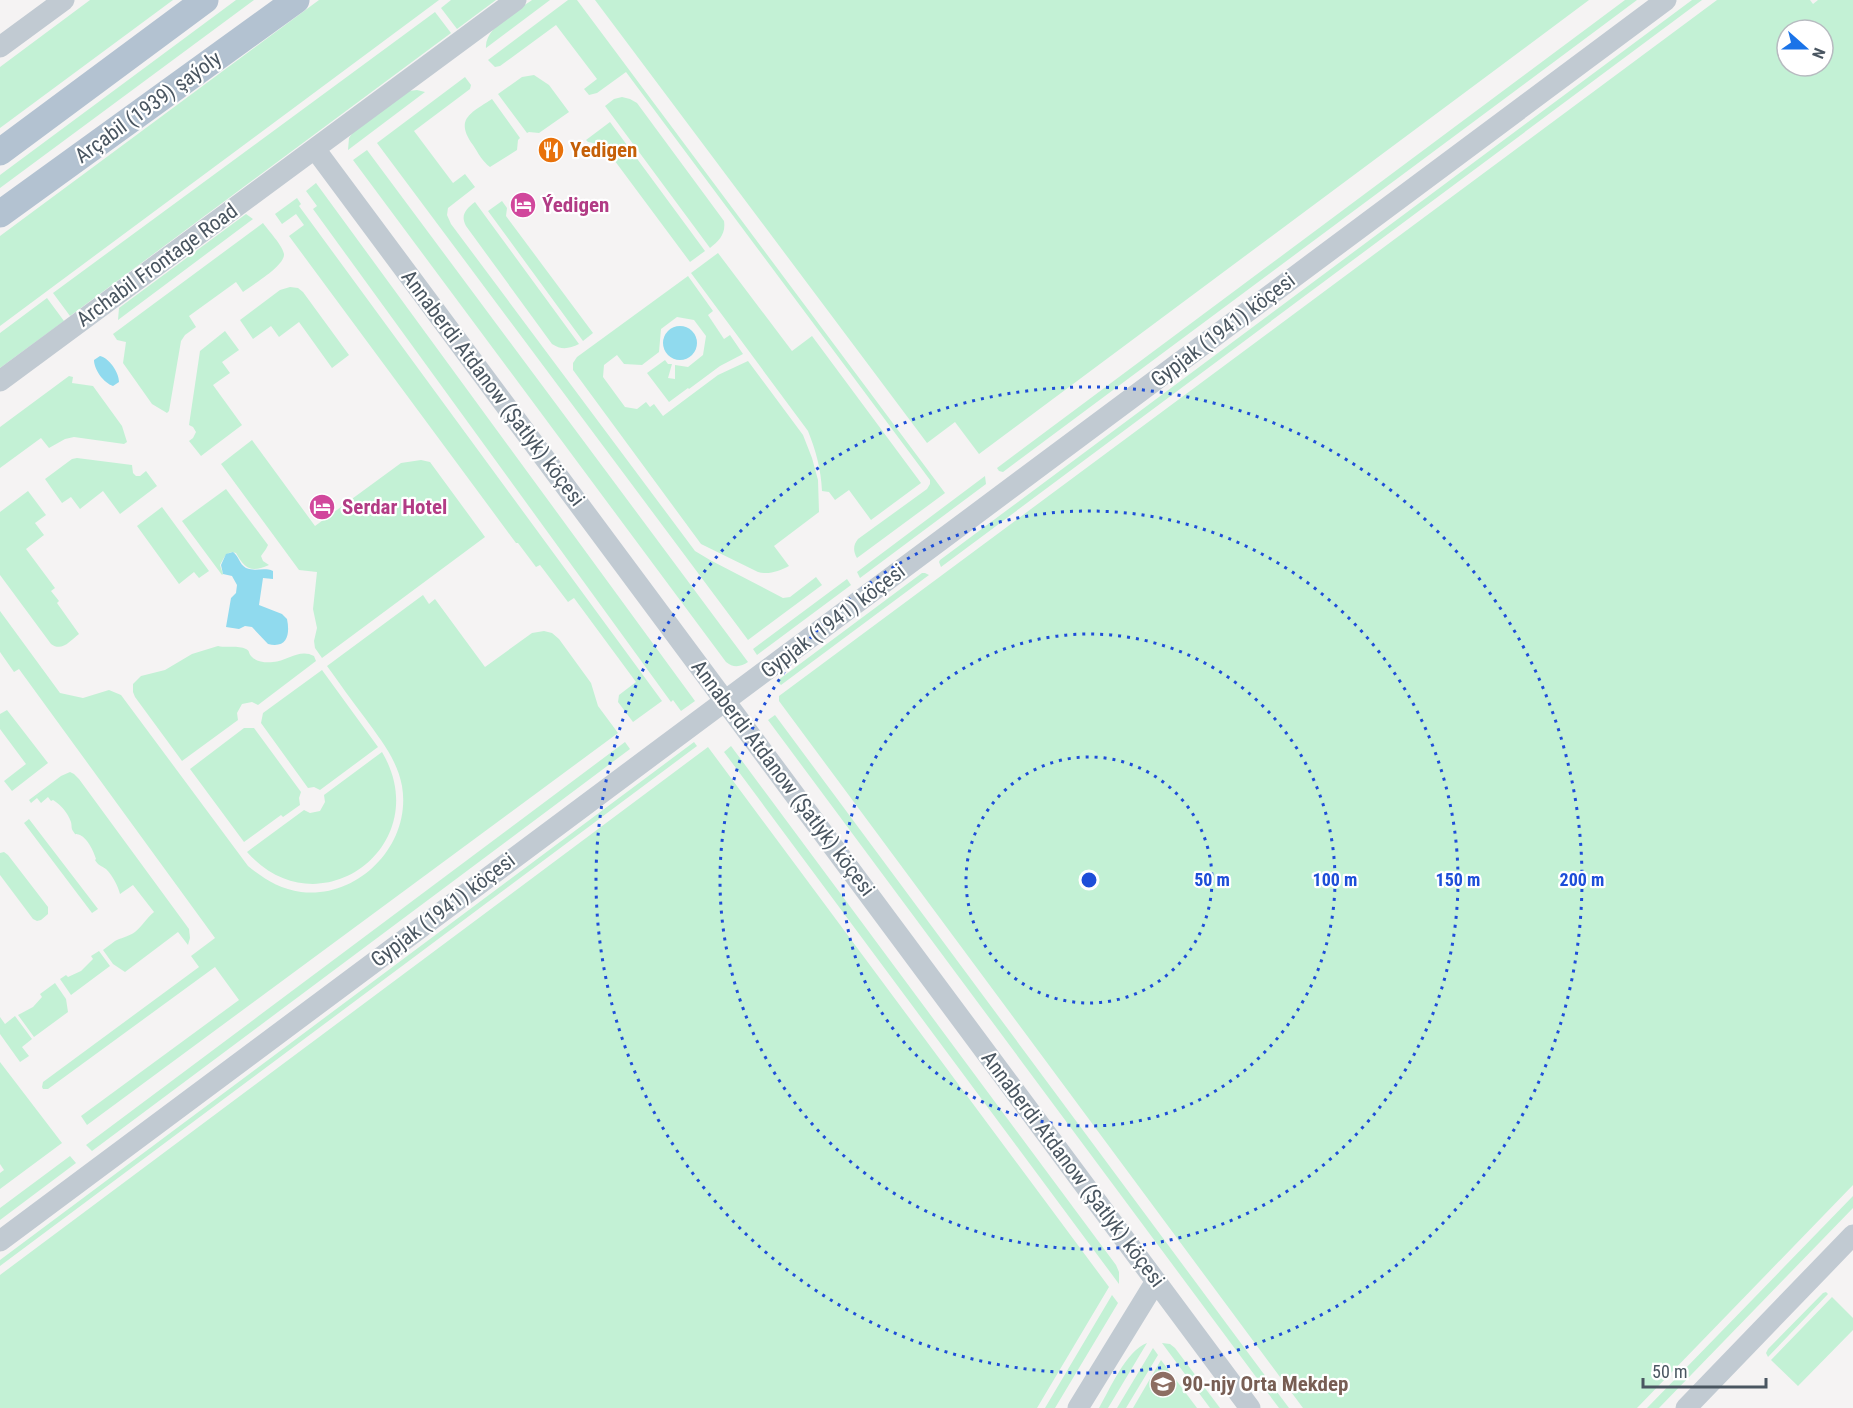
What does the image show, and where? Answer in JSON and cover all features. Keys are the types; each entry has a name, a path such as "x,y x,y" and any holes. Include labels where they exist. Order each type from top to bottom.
{"main road":[{"path":"0,152 205,0"},
{"name":"Arçabil (1939) şaýoly","path":"0,214 296,0"}],"street":[{"path":"0,47 63,0"},
{"name":"Archabil Frontage Road","path":"0,381 516,0"},
{"name":"Gypjak (1941) köçesi","path":"0,1241 1666,0"},
{"name":"Annaberdi Atdanow (Şatlyk) köçesi","path":"315,149 1250,1408"},
{"path":"1686,1408 1853,1235"},
{"path":"1078,1408 1156,1281"}],"green space":[{"path":"90,0 173,0 0,128 0,67"},
{"path":"236,0 254,0 0,188 0,175"},
{"path":"319,0 439,0 0,326 0,236"},
{"path":"451,0 496,0 457,29 441,8"},
{"path":"532,0 550,0 486,48 490,34 496,27"},
{"path":"568,0 577,0 945,493 857,558 854,548 858,539 927,489 930,480 626,72 597,93 589,95 584,89 597,79 556,25 500,66 495,67 488,60"},
{"path":"595,0 1589,0 979,454 955,422 927,443"},
{"path":"1625,0 1637,0 1003,472 999,471 997,468"},
{"path":"1692,0 1702,0 941,567 940,560"},
{"path":"1717,0 1810,0 1813,4 1818,0 1853,0 1853,1185 1637,1408 1303,1408 779,701 779,696"},
{"path":"435,12 451,33 70,316 53,293"},
{"path":"534,75 549,85 569,112 539,133 527,133 498,94 522,77"},
{"path":"465,77 471,85 470,89 414,131 453,183 465,174 475,187 448,208 447,215 451,224 695,551 783,598 790,597 816,577 822,585 748,640 377,143"},
{"path":"409,91 425,92 348,150 349,138 353,132"},
{"path":"622,97 637,103 724,221 721,237 710,248 605,106 614,99"},
{"path":"492,99 520,138 517,150 490,167 467,136 465,123 472,113"},
{"path":"610,122 705,251 690,262 603,145 586,140"},
{"path":"367,150 748,662 737,666 726,662 353,160"},
{"path":"316,183 695,701 681,711 673,700 671,702 313,209 317,206 306,191"},
{"path":"297,198 301,204 299,206 662,701 633,722 618,702 619,695 636,682 574,598 568,602 540,565 536,567 516,543 289,236 304,225 296,214 282,224 275,214"},
{"path":"502,201 507,208 506,216 593,333 583,341 488,211"},
{"path":"475,202 579,344 565,348 552,344 466,226 465,212"},
{"path":"246,214 253,219 118,320 119,308"},
{"path":"263,223 281,247 284,254 283,259 274,269 243,292 236,282 189,316 196,327 181,341 167,413 152,404 123,363 126,342 117,340 113,334"},
{"path":"718,253 792,351 812,336 921,483 871,520 849,490 835,500 829,492 822,491 818,460 808,431 691,273"},
{"path":"688,276 713,311 708,315 724,339 730,335 743,354 720,366 669,402 647,373 665,360 668,364 672,364 668,378 675,379 675,365 688,367 703,355 706,336 694,320 677,317 661,329 659,352 642,365 624,364 617,355 604,365 603,377 625,407 637,409 646,402 650,407 654,404 663,416 718,375 748,361 803,435 818,480 819,512 774,546 789,566 778,571 758,572 701,544 573,370 573,363 577,357"},
{"path":"290,287 298,288 303,292 349,355 332,368 299,322 279,337 271,326 253,339 240,320 280,290"},
{"path":"47,298 64,321 0,368 0,333"},
{"path":"225,331 239,350 222,362 230,373 213,385 242,425 201,456 189,441 196,432 189,425 200,351"},
{"path":"69,376 73,377 72,383 93,386 122,426 127,442 124,444 74,437 49,448 41,438 0,468 0,427"},
{"path":"252,440 315,526 401,463 421,460 430,462 485,537 322,658 315,648 314,641 317,628 313,609 317,572 299,570 221,464"},
{"path":"72,459 132,465 136,476 146,471 157,486 120,514 103,491 80,509 71,497 62,503 45,479"},
{"path":"985,476 986,484 860,578 857,572"},
{"path":"226,489 268,545 261,556 263,561 269,565 258,569 249,568 242,563 236,553 230,553 220,565 222,575 182,521"},
{"path":"28,491 46,515 35,523 44,535 26,549 55,588 51,591 59,601 57,603 79,634 59,647 51,644 0,575 0,512"},
{"path":"162,507 209,571 199,578 194,572 179,584 137,526"},
{"path":"922,573 929,575 781,685 777,681"},
{"path":"847,579 851,585 757,655 753,649"},
{"path":"423,595 429,604 435,599 485,667 532,633 544,631 552,633 559,639 591,683 598,706 618,733 87,1125 81,1116 239,1000 215,967 48,1089 43,1089 43,1082 199,967 191,956 215,938 19,669 14,672 0,652 0,611 60,693 83,698 109,690 121,695 248,866 279,886 301,892 322,892 343,887 361,877 377,863 390,847 399,828 403,807 400,776 392,758 327,666"},
{"path":"218,646 243,648 248,650 253,658 264,662 278,661 304,653 314,656 316,661 258,705 252,702 242,704 237,713 238,720 182,761 135,697 133,684 141,676 165,670 192,654"},
{"path":"322,670 378,747 320,790 314,787 308,788 261,723 263,713"},
{"path":"7,710 48,763 12,791 4,781 26,764 0,729 0,714"},
{"path":"775,715 1289,1408 1279,1408 768,720"},
{"path":"244,728 254,728 301,792 300,805 283,817 281,815 244,842 190,769"},
{"path":"625,742 630,749 92,1151 86,1145"},
{"path":"694,742 697,746 0,1266 0,1260"},
{"path":"731,746 1116,1265 1119,1272 1119,1284 724,752"},
{"path":"708,747 1109,1287 1037,1408 0,1408 0,1275"},
{"path":"382,752 395,786 394,818 382,846 362,867 336,880 306,884 276,875 247,852 304,810 310,813 320,811 325,802 324,795"},
{"path":"70,772 79,779 189,929 188,945 178,932 125,972 113,964 103,950 115,941 135,932 154,912 133,885 120,894 111,875 95,860 88,842 74,833 68,815 59,804 48,797 41,803 37,798 31,803 29,800"},
{"path":"29,819 98,909 92,913 24,823"},
{"path":"4,852 48,907 48,914 41,920 33,919 0,875 0,853"},
{"path":"99,951 110,966 71,995 60,979 81,971 93,959 91,956"},
{"path":"55,983 66,999 68,1012 34,1037 18,1015 33,1007 42,997 40,994"},
{"path":"15,1016 32,1039 22,1047 29,1056 20,1062 0,1034 0,1017 5,1024"},
{"path":"0,1062 62,1143 0,1189 0,1173 4,1170 0,1164"},
{"path":"70,1156 76,1163 0,1220 0,1208"},
{"path":"1853,1196 1853,1208 1659,1408 1647,1408"},
{"path":"1826,1292 1828,1294 1768,1357 1766,1353 1768,1349"},
{"path":"1112,1295 1118,1303 1055,1408 1045,1408"},
{"path":"1832,1297 1853,1318 1853,1330 1798,1386 1771,1360"},
{"path":"1147,1343 1108,1408 1099,1408 1125,1362 1139,1347"},
{"path":"1162,1343 1170,1344 1175,1348 1220,1408 1210,1408"},
{"path":"1153,1348 1158,1355 1126,1408 1117,1408"},
{"name":"90-njy Orta Mekdep","path":"1161,1360 1197,1408 1133,1408"}],"water":[{"path":"680,326 692,331 697,343 692,355 680,360 668,355 663,343 668,331"},
{"path":"100,356 110,362 117,374 119,382 113,386 103,379 96,368 94,360"},
{"path":"233,552 246,568 273,571 273,579 263,578 259,605 282,614 287,619 288,634 284,642 275,645 268,644 252,627 245,626 239,629 226,627 231,598 236,593 237,585 232,576 223,574 221,565 226,554"}],"place":[{"name":"Yedigen","path":"551,150"},
{"name":"Ýedigen","path":"523,205"},
{"name":"Serdar Hotel","path":"322,507"},
{"name":"90-njy Orta Mekdep","path":"1163,1384"}]}
